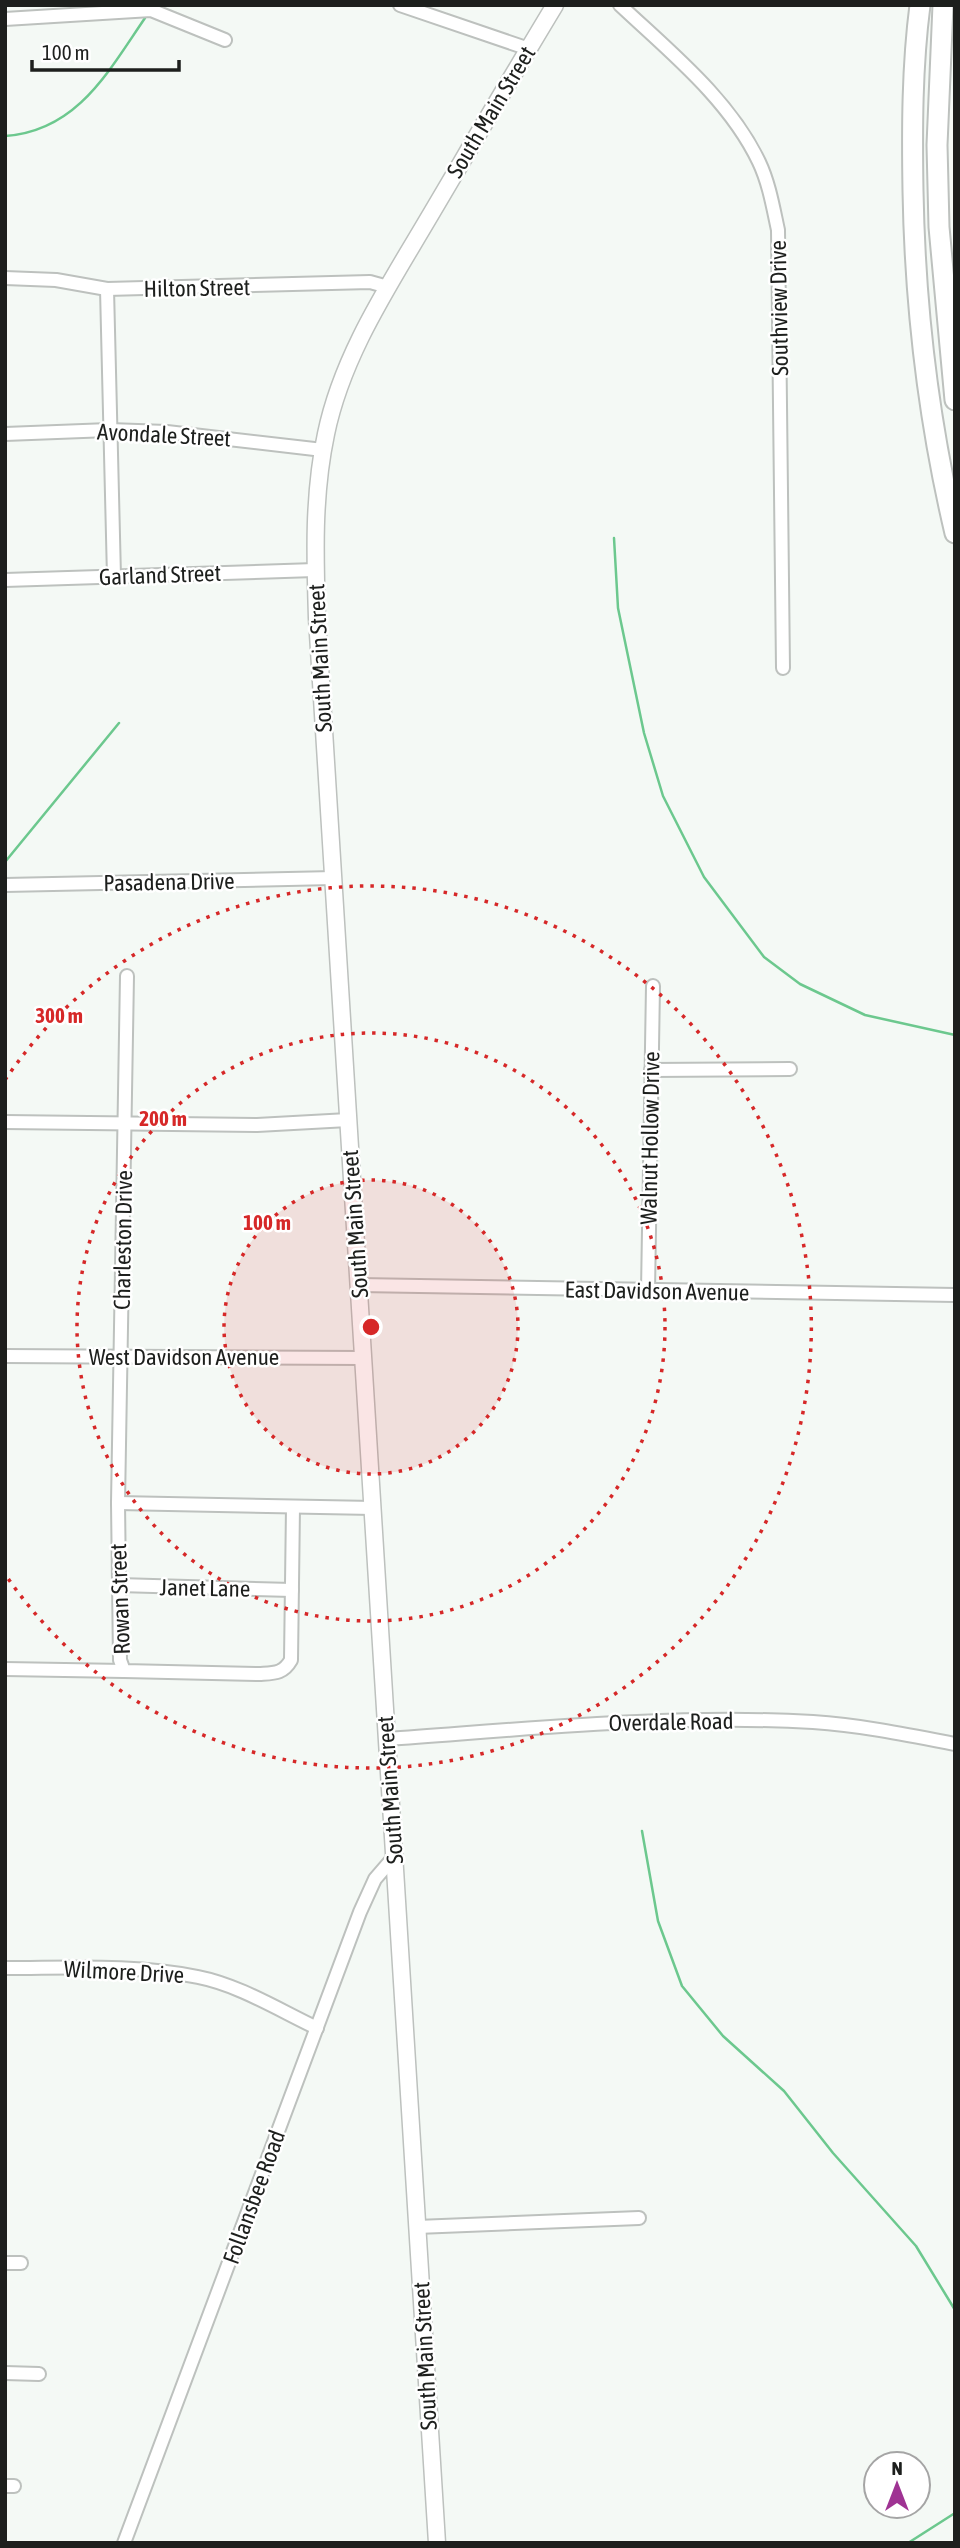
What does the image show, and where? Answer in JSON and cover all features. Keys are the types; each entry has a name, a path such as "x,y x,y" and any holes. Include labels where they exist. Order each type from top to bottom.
{"highway":[{"path":"920,5 912,125 915,277 923,365 936,455 955,533"},
{"path":"943,5 937,145 939,227 955,400"}],"main road":[{"name":"South Main Street","path":"437,2543 348,1120 314,516 323,450 341,384 388,287 555,5"}],"street":[{"path":"400,5 529,49"},
{"name":"Southview Drive","path":"620,5 677,59 733,118 760,165 770,193 778,230 783,668"},
{"path":"5,19 151,10 225,40"},
{"name":"Hilton Street","path":"5,278 56,280 107,289 370,282 388,287"},
{"path":"107,289 114,577"},
{"name":"Avondale Street","path":"5,434 109,430 248,440 323,450"},
{"name":"Garland Street","path":"5,580 315,570"},
{"name":"Pasadena Drive","path":"5,885 334,878"},
{"name":"Charleston Drive","path":"118,1503 127,976"},
{"name":"Walnut Hollow Drive","path":"648,1291 653,986"},
{"path":"651,1070 790,1069"},
{"path":"5,1122 257,1125 348,1120"},
{"name":"East Davidson Avenue","path":"359,1284 955,1296"},
{"name":"West Davidson Avenue","path":"5,1356 363,1358"},
{"path":"118,1503 373,1508"},
{"name":"Rowan Street","path":"118,1503 120,1660 124,1671 279,1672 286,1668 290,1660 293,1507"},
{"name":"Janet Lane","path":"119,1586 292,1590"},
{"path":"5,1669 124,1671"},
{"name":"Overdale Road","path":"387,1739 626,1722 720,1720 815,1722 955,1744"},
{"name":"Follansbee Road","path":"124,2543 368,1890 381,1869 394,1857"},
{"name":"Wilmore Drive","path":"5,1968 133,1969 200,1977 249,1995 317,2028"},
{"path":"417,2227 639,2218"},
{"path":"5,2263 21,2263"},
{"path":"5,2374 38,2374"}],"waterway":[{"path":"5,136 30,132 71,111 103,78 145,18"},
{"path":"614,538 618,608 644,733 663,796 704,877 764,957 800,984 865,1015 955,1035"},
{"path":"5,862 119,723"},
{"path":"642,1831 658,1921 682,1986 723,2036 784,2091 833,2153 916,2246 955,2310"},
{"path":"908,2543 955,2513"}]}
